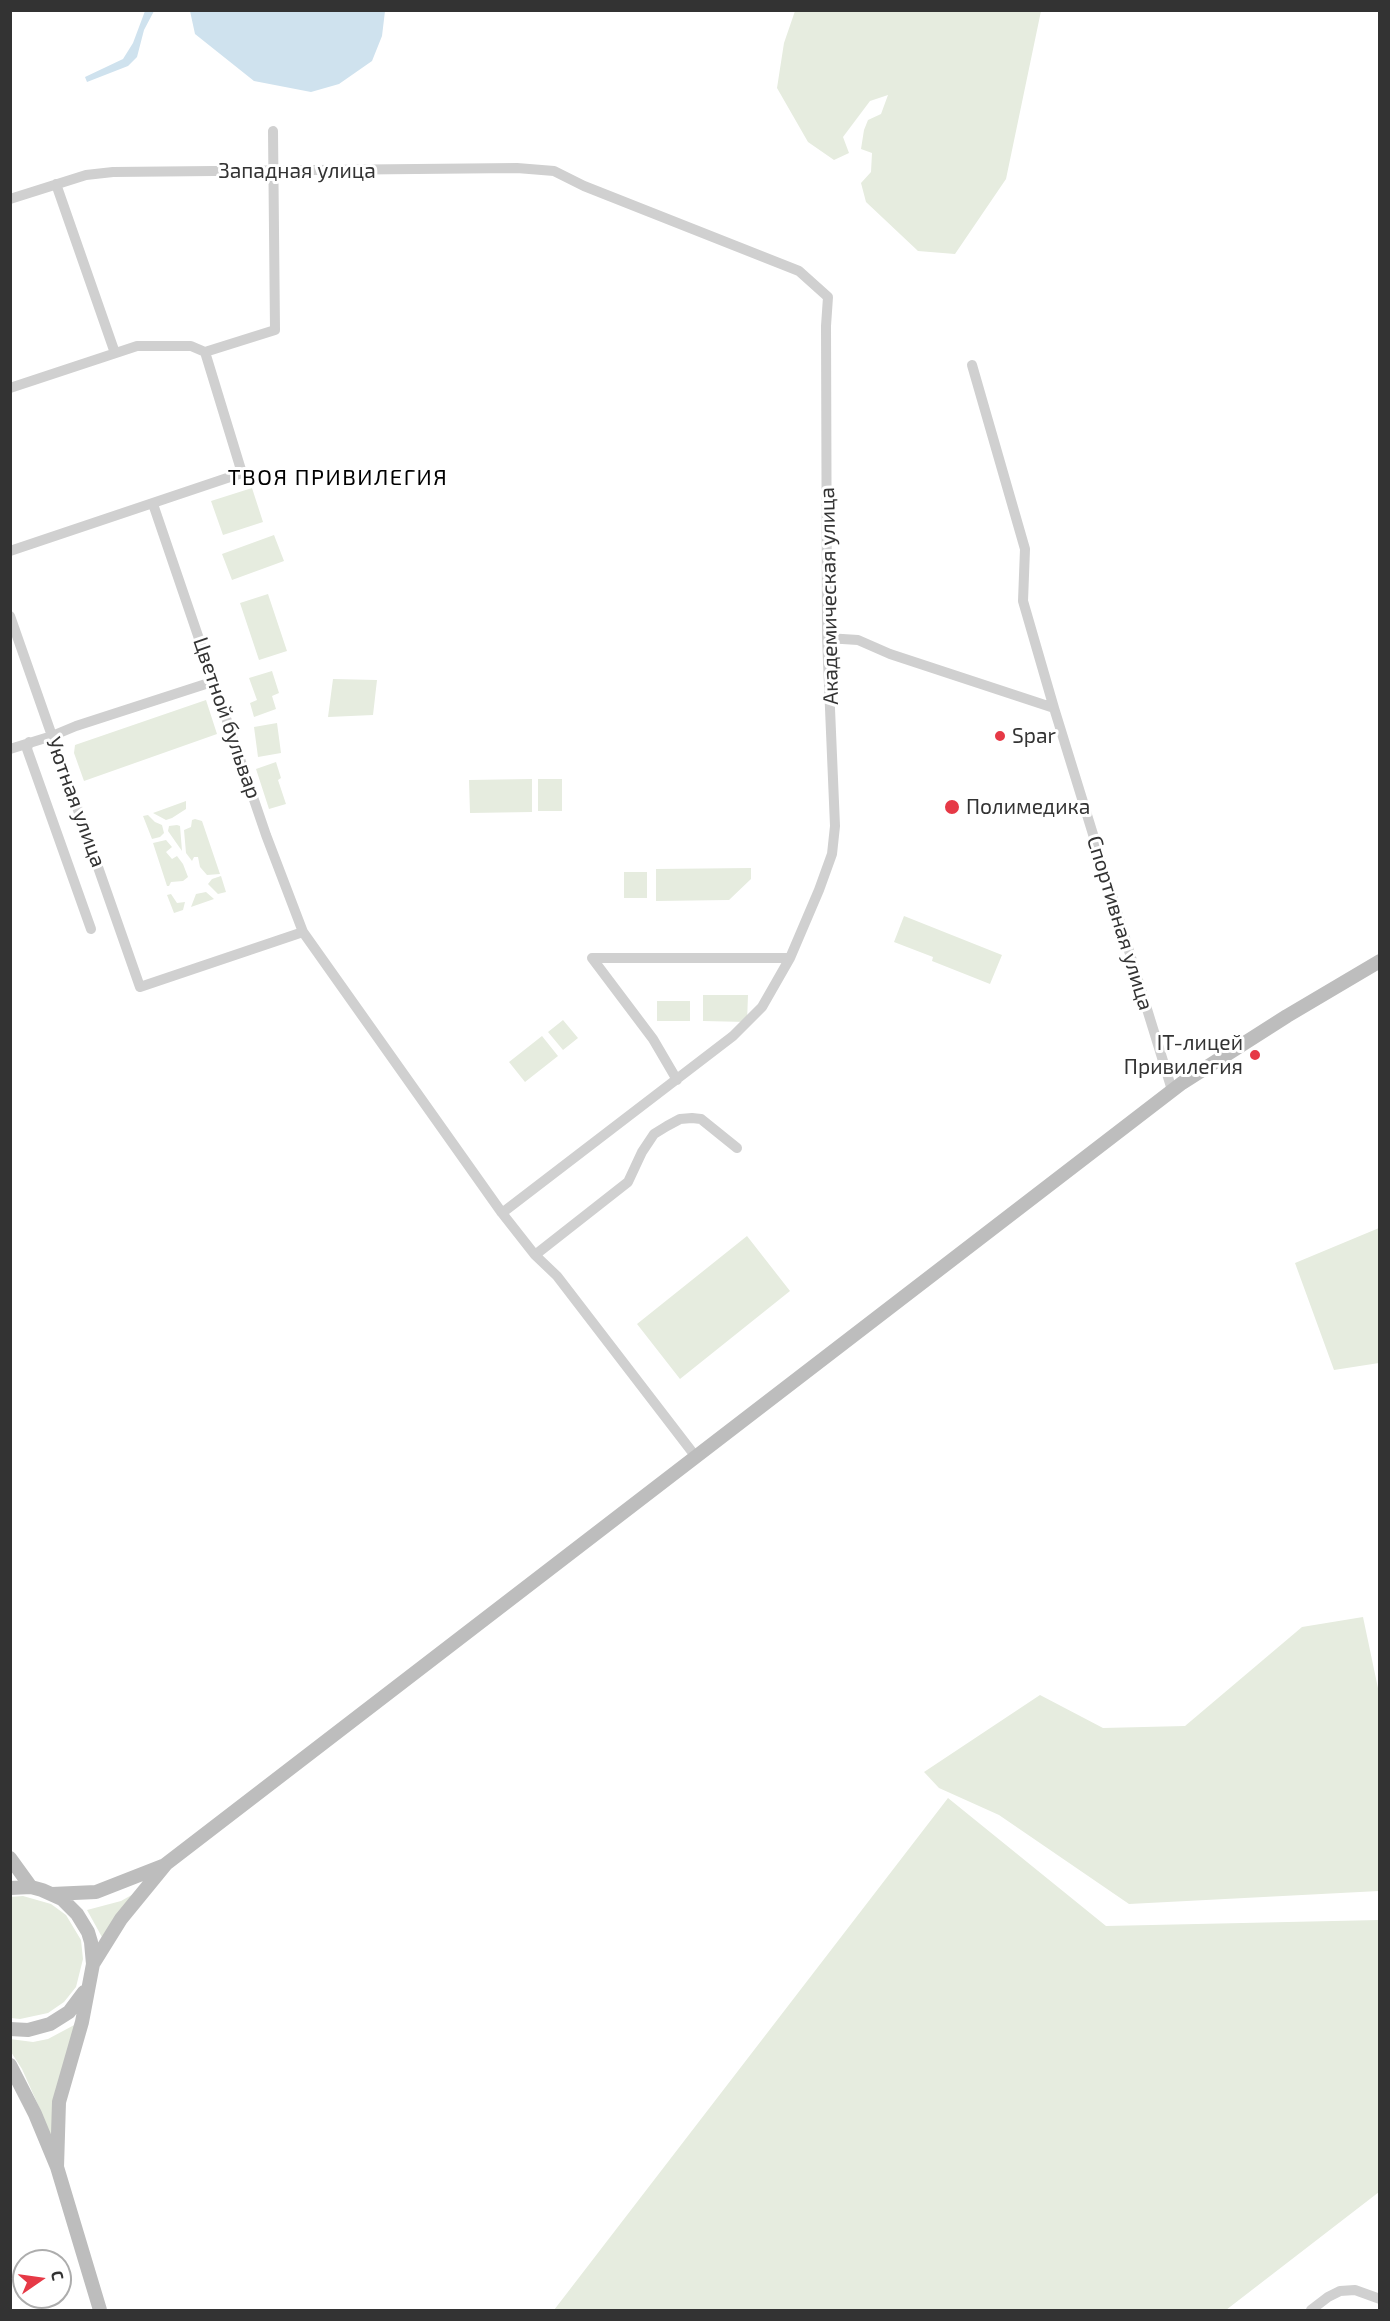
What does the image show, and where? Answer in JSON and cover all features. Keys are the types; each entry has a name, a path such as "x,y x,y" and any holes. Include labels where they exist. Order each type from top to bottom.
{"street":[{"path":"10,388 137,346 191,346 205,352 275,330 273,131"},
{"name":"Западная улица","path":"10,199 86,175 112,172 517,168 554,171 584,186"},
{"path":"56,184 115,353"},
{"name":"Академическая улица","path":"502,1213 733,1036 762,1006 790,958 819,890 835,840 827,638 826,326 828,297 799,271 584,186"},
{"path":"10,551 242,473 205,352"},
{"name":"Спортивная улица","path":"972,365 1025,549 1023,601 1172,1090"},
{"name":"Цветной бульвар","path":"153,504 266,835 303,932 502,1213 535,1255 557,1276 696,1457"},
{"name":"Уютная улица","path":"10,616 140,987 303,932"},
{"path":"827,638 858,640 890,654 1054,708"},
{"path":"10,749 215,681"},
{"path":"29,742 27,749 91,929"},
{"path":"677,1080 653,1039 592,958 790,958"},
{"path":"57,2168 59,2102 82,2022 93,1964 121,1919 166,1864 1172,1090 1287,1016 1380,961"},
{"path":"535,1255 627,1182 654,1134 680,1119 701,1119 736,1148"},
{"path":"10,1858 31,1887"},
{"path":"52,1894 96,1892 166,1864"},
{"path":"10,1888 31,1887 52,1894 70,1906 83,1923 91,1942 93,1964"},
{"path":"10,2029 39,2028 60,2019 76,2004 88,1985"},
{"path":"10,2065 35,2114 57,2168 100,2310"},
{"path":"1311,2310 1340,2291 1354,2290 1380,2299"}],"shaded area":[{"path":"795,11 1041,11 1006,179 955,254 918,251 866,202 861,183 871,172 872,153 861,149 864,130 868,120 881,114 888,95 870,101 843,137 849,153 834,160 808,142 777,88 784,43"},
{"path":"252,488 263,522 223,535 211,501"},
{"path":"274,535 284,561 232,580 222,554"},
{"path":"268,594 287,651 259,660 240,603"},
{"path":"272,671 279,693 272,696 276,709 254,717 250,703 257,700 249,678"},
{"path":"333,679 377,680 373,715 328,717"},
{"path":"206,700 217,734 84,781 74,753 75,745"},
{"path":"277,723 281,753 258,757 254,727"},
{"path":"276,762 281,778 278,780 286,804 269,809 256,769"},
{"path":"532,779 532,812 470,813 469,780"},
{"path":"538,779 562,779 562,811 538,811"},
{"path":"186,801 186,809 172,818 166,820 153,813"},
{"path":"148,815 162,825 164,833 160,837 152,839 143,816"},
{"path":"192,820 202,821 220,874 207,875 200,867 198,857 194,857 192,861 186,853 184,830 191,827"},
{"path":"169,826 180,826 182,851 168,831"},
{"path":"166,840 172,847 166,852 172,859 177,856 188,877 183,881 171,882 169,886 167,886 153,843"},
{"path":"751,868 751,879 729,900 656,901 656,869"},
{"path":"624,872 647,872 647,898 624,898"},
{"path":"221,876 226,892 218,894 208,884 212,879"},
{"path":"206,892 214,899 191,907 196,894"},
{"path":"171,894 177,903 185,902 183,910 174,913 167,895"},
{"path":"904,916 1002,955 990,984 932,961 933,957 894,942"},
{"path":"703,995 748,995 747,1022 703,1021"},
{"path":"657,1001 690,1001 690,1021 657,1021"},
{"path":"563,1020 578,1038 563,1050 548,1032"},
{"path":"542,1036 558,1056 525,1082 509,1062"},
{"path":"1379,1228 1379,1363 1334,1370 1295,1263"},
{"path":"747,1236 790,1291 680,1379 637,1324"},
{"path":"1363,1617 1379,1693 1379,1891 1129,1904 999,1815 939,1788 924,1772 1040,1695 1103,1728 1185,1726 1302,1627"},
{"path":"948,1798 1106,1926 1379,1920 1379,2192 1226,2310 554,2310"},
{"path":"137,1892 103,1939 87,1910 121,1901"},
{"path":"23,1896 51,1904 66,1915 81,1940 83,1959 76,1987 64,2002 48,2013 20,2019 11,2018 10,1897"},
{"path":"78,2023 52,2147 39,2107 22,2069 11,2052 10,2039 33,2042 48,2039"}],"water":[{"path":"145,11 154,11 144,30 137,57 128,66 87,82 85,77 123,59 133,43"},
{"path":"190,11 385,11 382,36 372,61 339,84 311,92 254,81 195,34"}],"place":[{"name":"Spar","path":"1000,736"},
{"name":"Полимедика","path":"952,807"},
{"name":"IT-лицей Привилегия","path":"1255,1055"}],"district":[{"name":"ТВОЯ ПРИВИЛЕГИЯ","path":"338,478"}]}
